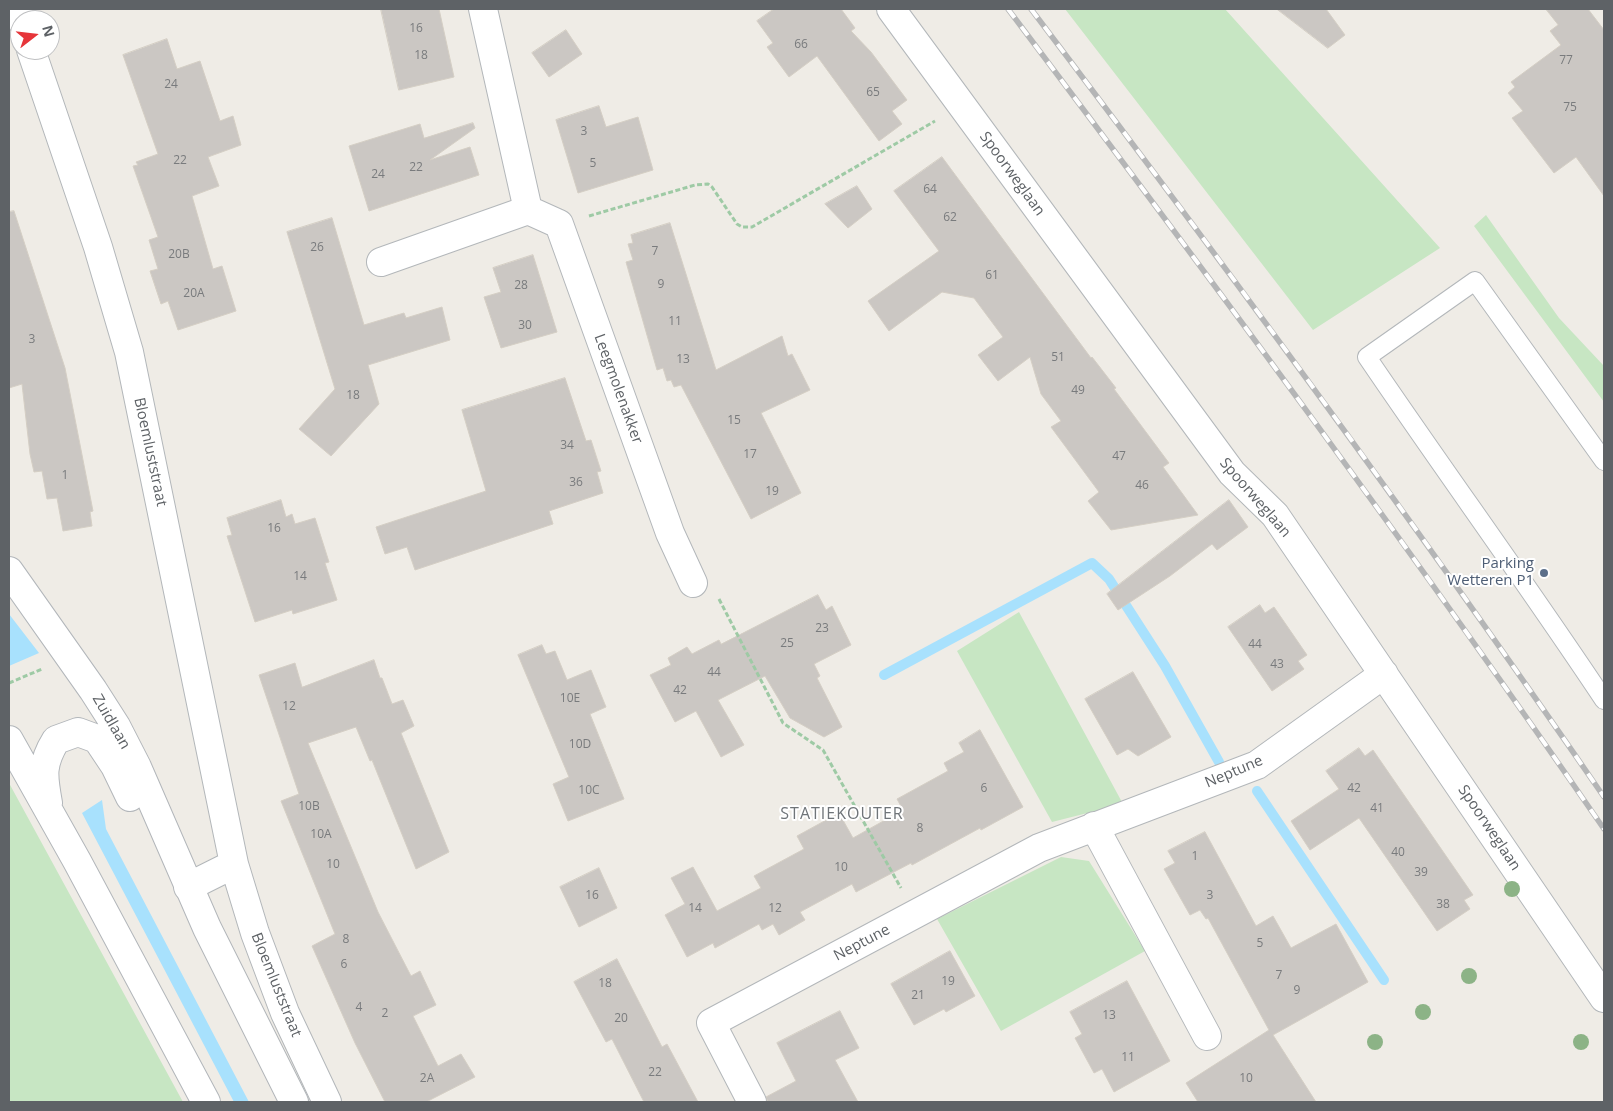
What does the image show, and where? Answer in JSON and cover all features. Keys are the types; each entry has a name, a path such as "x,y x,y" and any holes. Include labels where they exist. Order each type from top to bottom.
{"street":[{"path":"483,9 528,210"},
{"name":"Spoorweglaan","path":"891,9 1232,473 1275,516 1604,998"},
{"name":"Bloemluststraat","path":"34,60 98,247 129,352 234,864 255,933 285,1013 327,1102"},
{"path":"381,262 528,210 559,224"},
{"name":"Leegmolenakker","path":"559,224 670,533 694,583"},
{"name":"Zuidlaan","path":"9,571 93,690 116,726 136,767 188,887 294,1102"},
{"name":"Neptune","path":"752,1102 711,1023 1039,848 1257,765 1384,674"},
{"name":"Zuidlaan","path":"49,811 44,780 46,756 56,740 78,732 96,739 115,766 160,863 188,887"},
{"name":"Zuidlaan","path":"9,740 206,1102"},
{"path":"1094,826 1207,1036"},
{"path":"188,887 234,864"}],"lane":[{"path":"1604,461 1475,281 1367,357 1561,635 1604,700"}],"path":[{"path":"559,224 695,185 708,184 737,224 742,227 752,228 962,106"},
{"path":"694,583 718,596 783,723 823,750 916,915"}],"green space":[{"path":"1065,9 1225,9 1440,248 1313,330"},
{"path":"1486,215 1559,318 1604,366 1604,402 1474,226"},
{"path":"1019,612 1123,804 1052,822 957,651"},
{"path":"9,783 183,1102 9,1102"},
{"path":"1061,857 1089,861 1145,951 1001,1031 937,919"}],"water":[{"path":"9,614 39,653 9,666"},
{"path":"102,800 106,829 249,1102 234,1102 82,813"}],"building":[{"path":"381,9 439,9 454,77 399,90"},
{"path":"774,9 841,9 855,28 851,31 871,52 907,100 892,111 902,124 879,141 817,56 789,77 767,47 773,43 757,21"},
{"path":"1277,9 1326,9 1345,35 1328,48"},
{"path":"1546,9 1588,9 1604,30 1604,196 1576,157 1554,173 1512,118 1523,111 1508,93 1515,87 1511,82 1561,45 1550,31 1558,25"},
{"path":"566,30 582,54 549,77 532,53"},
{"path":"167,39 177,69 200,61 220,121 233,116 241,145 208,157 219,186 192,196 213,269 222,266 236,311 178,330 168,301 161,304 150,271 158,269 149,240 158,237 133,166 138,165 136,162 158,154 123,55"},
{"path":"599,106 606,127 638,117 653,170 578,193 556,120"},
{"path":"473,123 475,128 430,160 470,147 479,175 369,211 349,146 420,124 424,138"},
{"path":"942,157 1091,358 1116,388 1114,389 1169,463 1163,467 1198,515 1111,530 1088,501 1099,492 1051,427 1061,421 1041,394 1030,357 998,381 978,355 1003,337 974,298 942,292 889,331 868,301 939,251 894,191"},
{"path":"857,186 872,209 848,228 825,204"},
{"path":"14,211 65,368 93,511 90,512 92,526 63,531 57,498 47,499 42,471 34,472 30,454 22,384 9,388 9,212"},
{"path":"332,218 364,325 404,313 406,318 442,307 450,340 368,365 379,404 331,456 299,429 335,389 287,232"},
{"path":"670,223 716,370 782,336 788,356 792,354 810,390 761,413 801,493 751,519 681,385 674,387 671,380 667,381 663,368 657,370 626,262 633,260 628,244 633,243 631,235"},
{"path":"533,255 557,332 501,348 484,297 501,292 493,268"},
{"path":"565,378 586,441 591,440 601,471 597,472 603,493 549,511 553,524 415,570 407,547 385,554 376,527 486,491 462,410"},
{"path":"281,500 286,517 292,514 295,524 315,518 329,562 325,563 337,600 293,614 292,610 255,622 227,536 232,535 227,518"},
{"path":"1229,500 1248,527 1217,550 1212,544 1170,576 1118,610 1107,594"},
{"path":"818,595 826,610 832,606 851,645 814,664 820,676 817,678 842,727 824,737 790,718 765,676 718,700 744,745 721,757 696,711 675,722 650,675 671,665 668,658 687,647 692,654 719,640 721,644"},
{"path":"1260,605 1265,613 1274,607 1307,655 1298,661 1304,669 1272,691 1228,627"},
{"path":"542,645 546,654 555,651 567,680 591,670 606,707 590,714 624,799 568,821 553,784 569,777 518,655"},
{"path":"374,660 392,704 403,700 414,726 401,733 449,852 416,869 372,760 370,761 356,727 308,743 378,912 411,976 420,971 436,1005 413,1016 438,1066 461,1054 475,1077 426,1102 385,1102 355,1043 312,946 335,934 281,801 299,794 259,675 295,663 302,687"},
{"path":"1133,672 1171,737 1138,756 1128,749 1117,755 1085,699"},
{"path":"980,730 1023,807 856,892 852,884 800,912 805,920 779,935 773,924 762,930 759,924 715,948 713,943 687,957 665,915 685,904 671,878 693,867 717,911 761,888 754,876 804,849 797,836 839,813 853,838 903,810 897,799 948,771 944,763 964,752 959,743"},
{"path":"1359,748 1365,756 1373,750 1473,895 1464,900 1470,909 1437,931 1359,818 1310,850 1291,821 1339,789 1326,771"},
{"path":"1205,832 1256,926 1273,916 1291,948 1336,924 1368,982 1273,1035 1316,1102 1198,1102 1186,1083 1269,1030 1208,918 1206,919 1200,910 1190,915 1164,869 1175,863 1168,851"},
{"path":"599,868 617,908 579,927 560,887"},
{"path":"950,951 975,996 946,1012 944,1009 914,1025 891,984"},
{"path":"617,959 662,1047 667,1044 698,1102 644,1102 612,1039 606,1042 574,982"},
{"path":"1127,981 1170,1061 1114,1092 1102,1069 1094,1073 1075,1038 1082,1034 1070,1012"},
{"path":"840,1011 859,1048 835,1060 858,1102 768,1102 766,1097 796,1081 777,1043"}],"waterway":[{"path":"884,675 1092,563 1109,579 1165,666 1219,762"},
{"path":"1257,791 1384,980"}],"railway":[{"path":"1008,9 1385,518 1604,829"},
{"path":"1031,9 1394,498 1604,797"}],"place":[{"name":"Parking Wetteren P1","path":"1544,573"}],"district":[{"name":"STATIEKOUTER","path":"842,814"}]}
